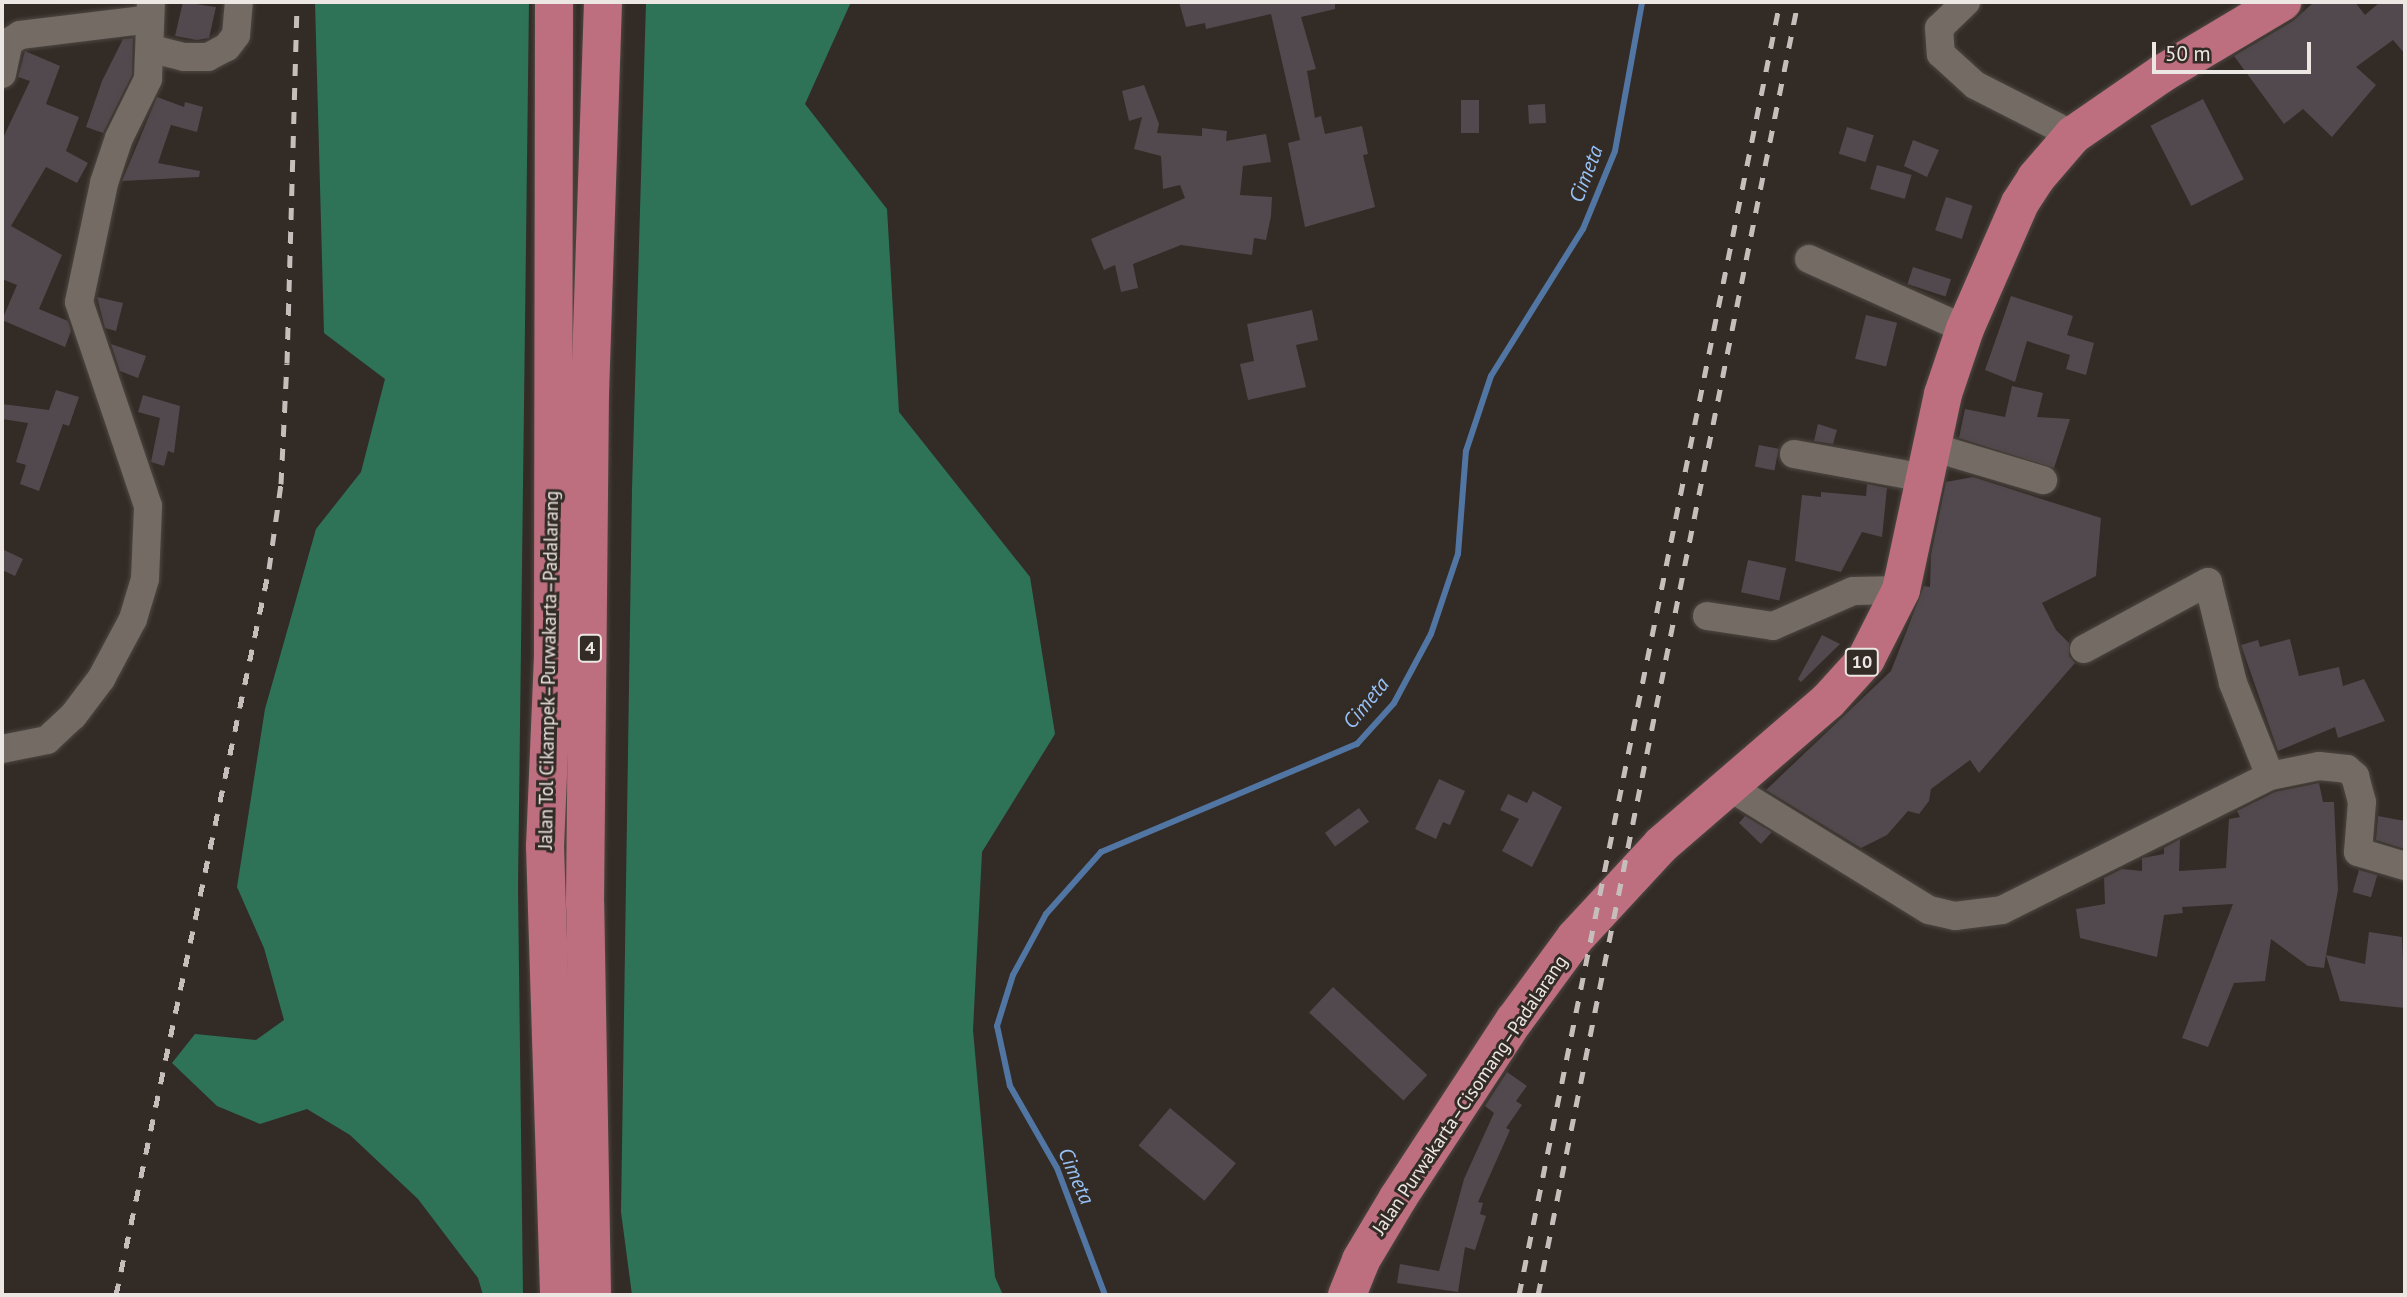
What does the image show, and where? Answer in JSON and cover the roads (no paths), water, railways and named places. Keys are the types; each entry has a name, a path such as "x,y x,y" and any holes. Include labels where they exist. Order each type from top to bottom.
{"highway":[{"name":"Jalan Tol Cikampek–Purwakarta–Padalarang","path":"554,2 553,656 545,846 559,1295"},
{"name":"Jalan Tol Cikampek–Purwakarta–Padalarang","path":"592,1295 585,903 590,394 603,2"},
{"name":"Jalan Purwakarta–Cisomang–Padalarang","path":"1347,1295 1361,1260 1398,1198 1514,1021 1576,937 1661,845 1828,701 1866,659 1901,590 1943,394 1965,328 2020,203 2073,135 2163,73 2282,2"}],"street":[{"path":"152,49 184,57 208,57 227,47 236,35 239,2"},
{"path":"1966,2 1939,28 1941,54 1975,85 2073,135"},
{"path":"2,74 6,44 20,35 151,10 152,49 148,79 119,138 104,183 79,302 148,506 145,579 133,619 101,679 73,716 47,740 2,750"},
{"path":"1809,260 1965,328"},
{"path":"1794,454 1929,463 2043,480"},
{"path":"2084,649 2208,582 2233,682 2270,776"},
{"path":"1707,616 1773,626 1853,592 1901,590"},
{"path":"1728,786 1929,910 1970,917 2002,910 2055,886 2270,776 2319,765 2350,771 2362,802 2357,849 2364,856 2405,866"}],"waterway":[{"name":"Cimeta","path":"1105,1295 1057,1168 1010,1086 997,1026 1013,975 1046,914 1101,852 1357,744 1394,703 1431,634 1458,554 1466,451 1491,376 1583,229 1615,151 1642,2"}],"railway":[{"path":"116,1295 269,569 281,484 297,2"},
{"path":"1519,1295 1780,2"},
{"path":"1538,1295 1798,2"}]}
